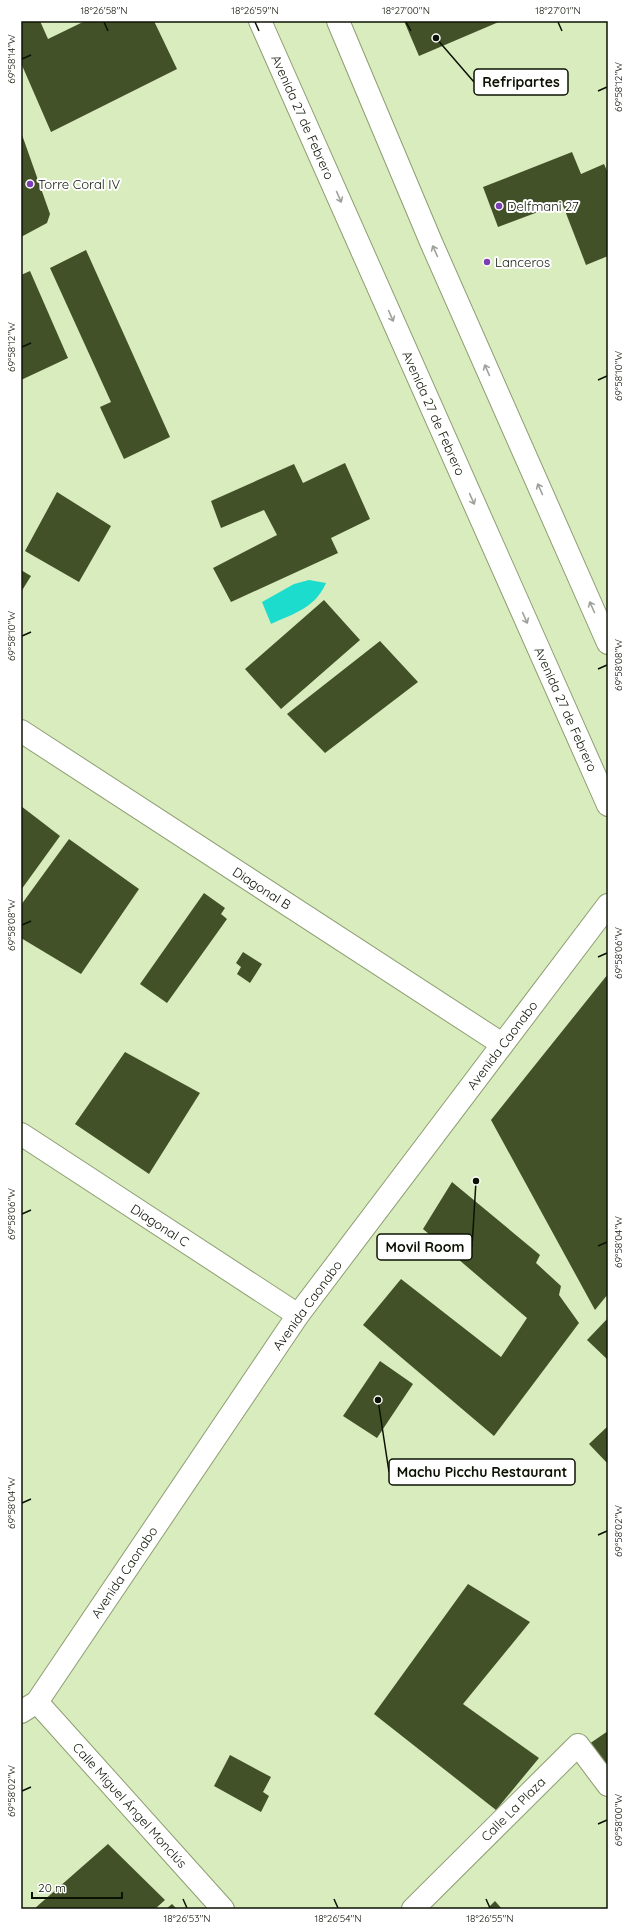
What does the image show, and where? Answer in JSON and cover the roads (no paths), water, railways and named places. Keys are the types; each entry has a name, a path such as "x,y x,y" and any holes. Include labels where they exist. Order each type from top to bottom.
{"main road":[{"name":"Avenida 27 de Febrero","path":"260,21 608,805"},
{"path":"338,21 431,242 608,643"},
{"name":"Diagonal B","path":"21,731 502,1044"},
{"name":"Avenida Caonabo","path":"29,1707 298,1315 608,905"},
{"name":"Diagonal C","path":"21,1134 298,1315"},
{"name":"Calle Miguel Ángel Monclús","path":"29,1707 223,1909"},
{"name":"Calle La Plaza","path":"413,1909 578,1745 608,1785"}],"water":[{"path":"309,580 326,583 310,604 296,613 271,624 262,602 294,584"}],"place":[{"name":"Refripartes","path":"436,38"},
{"name":"Torre Coral IV","path":"30,184"},
{"name":"Delfmani 27","path":"499,206"},
{"name":"Lanceros","path":"487,262"},
{"name":"Movil Room","path":"476,1181"},
{"name":"Machu Picchu Restaurant","path":"378,1400"}]}
